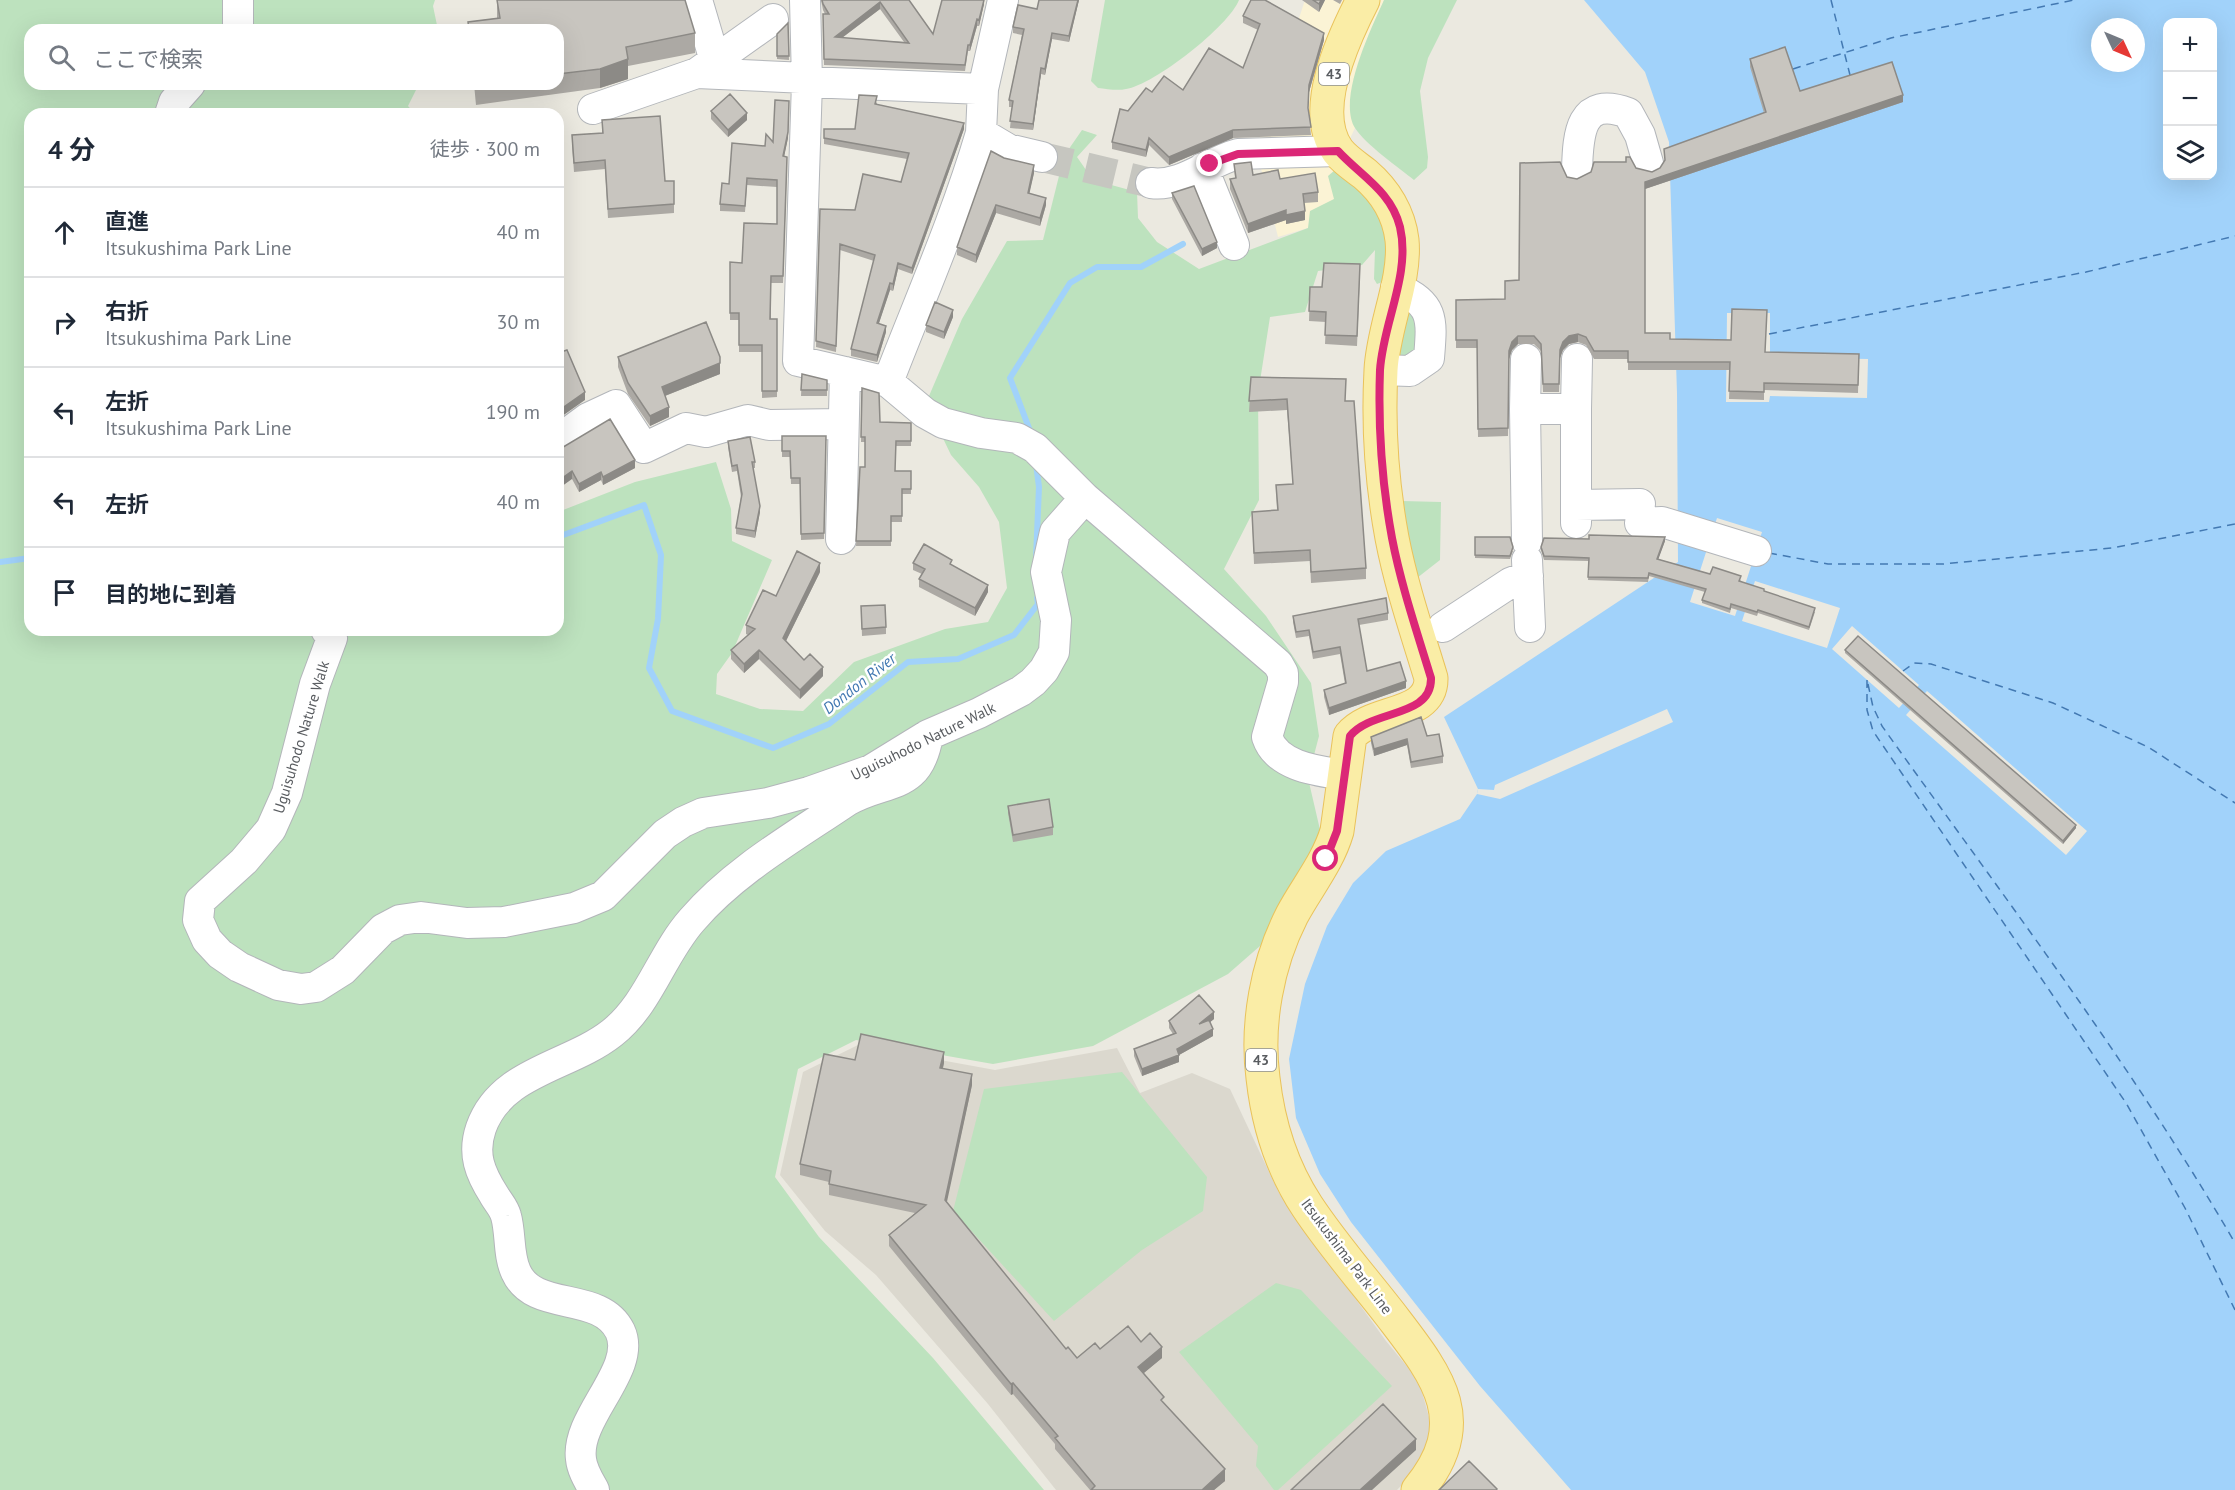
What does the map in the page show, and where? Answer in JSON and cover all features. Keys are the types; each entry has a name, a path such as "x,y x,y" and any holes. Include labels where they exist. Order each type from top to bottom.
{"main road":[{"name":"Itsukushima Park Line","path":"1363,0 1341,50 1327,100 1326,118 1329,136 1338,151 1376,184 1394,210 1402,241 1396,288 1380,370 1386,502 1392,539 1431,678 1431,689 1425,699 1416,705 1358,726 1350,736 1340,817 1333,846 1292,916 1272,968 1262,1021 1262,1076 1273,1130 1297,1188 1322,1226 1426,1361 1442,1392 1446,1409 1444,1444 1429,1476 1418,1490"}],"street":[{"path":"238,0 238,24"},
{"path":"697,0 706,68"},
{"path":"805,0 806,80 798,361 888,382 925,413 943,423 981,433 1017,438 1035,448 1085,498 1278,664 1283,682 1267,737 1269,742 1284,757 1304,769 1344,775"},
{"path":"888,382 936,255 962,197 981,134 983,89 1003,0"},
{"path":"593,109 706,68 773,19"},
{"path":"706,68 806,80 983,89"},
{"path":"173,108 183,90"},
{"path":"1577,170 1578,136 1584,121 1594,111 1612,107 1628,113 1640,135 1648,163"},
{"path":"981,134 1008,149 1042,157"},
{"path":"1151,183 1174,183 1238,154 1338,151"},
{"path":"1203,168 1234,245"},
{"path":"1380,370 1410,370 1429,358 1432,324 1426,308 1412,295 1396,288"},
{"path":"1526,359 1527,559 1530,627"},
{"path":"1577,359 1576,514 1647,517 1756,551"},
{"path":"841,539 845,372"},
{"path":"564,436 588,418 616,405 644,448 686,428 706,432 748,420 769,425 843,424"},
{"path":"1525,409 1576,409"},
{"name":"Uguisuhodo Nature Walk","path":"330,636 332,638 315,684 287,793 271,829 244,861 200,901 198,920 207,940 239,967 278,985 301,989 316,987 343,970 383,929 400,920 421,917 467,923 504,922 574,908 603,896 665,834 683,822 703,813 768,803 809,792 871,770 928,735 1022,691 1044,670 1054,652 1056,636 1053,600 1046,572 1055,532 1085,498"},
{"path":"1443,627 1510,583 1527,559"},
{"path":"594,1490 584,1470 581,1443 592,1414 618,1368 624,1343 620,1330 604,1314 536,1292 517,1275 505,1212 477,1164 476,1147 488,1108 505,1092 534,1073 611,1035 629,1018 691,921 718,893 847,801 912,774 922,762 928,735"}],"shaded area":[{"path":"1305,0 1384,0 1357,68 1350,105 1355,128 1335,170 1334,199 1308,228 1278,237 1256,148"},
{"path":"858,1045 995,1070 1117,1048 1140,1093 1192,1073 1230,1089 1279,1193 1386,1341 1419,1381 1430,1421 1428,1445 1414,1472 1397,1490 1056,1490 988,1404 876,1275 825,1231 780,1175 803,1072"}],"green space":[{"path":"0,0 435,0 433,6 437,24 24,24 24,90 416,90 408,106 410,108 24,108 24,636 564,636 564,510 635,482 716,462 731,509 732,541 772,560 732,653 717,674 716,694 760,709 803,711 854,662 945,629 988,622 1007,588 999,522 979,487 951,455 926,403 962,319 1007,241 1043,240 1064,156 1082,130 1097,135 1077,157 1093,180 1137,192 1138,218 1157,242 1199,269 1308,228 1310,211 1334,199 1328,176 1335,170 1352,177 1388,227 1385,281 1377,284 1374,279 1375,250 1362,265 1318,271 1305,312 1270,317 1258,394 1259,500 1224,569 1266,616 1311,683 1319,736 1308,778 1324,847 1284,925 1228,974 1093,1046 993,1064 856,1040 798,1069 775,1177 819,1237 933,1358 1044,1490 0,1490"},
{"path":"1105,0 1239,0 1221,24 1189,53 1154,77 1120,90 1098,88 1091,81"},
{"path":"1384,0 1457,0 1428,58 1420,91 1428,157 1427,168 1414,180 1366,141 1355,128 1351,115 1350,100 1358,64"},
{"path":"1413,312 1416,314 1420,351 1399,361 1400,321 1406,314"},
{"path":"1402,501 1441,502 1440,560 1417,578 1407,539"},
{"path":"1122,1072 1207,1177 1203,1211 1142,1250 1054,1321 953,1211 984,1089"},
{"path":"1276,1283 1301,1290 1392,1386 1278,1490 1274,1490 1256,1466 1258,1446 1179,1352"}],"water":[{"path":"1584,0 2235,0 2235,1490 1571,1490 1480,1386 1351,1222 1320,1174 1296,1118 1289,1059 1305,984 1327,926 1353,883 1386,851 1460,819 1477,794 1478,789 1444,717 1678,562 1677,393 1669,142 1645,72"}],"pier":[{"path":"1727,313 1770,313 1770,357 1868,359 1867,398 1770,396 1769,402 1726,402"},
{"path":"1717,518 1762,532 1735,616 1690,602"},
{"path":"1755,581 1840,608 1827,648 1742,621"},
{"path":"1852,626 1919,685 1899,708 1832,649"},
{"path":"1927,691 2087,831 2066,855 1906,715"},
{"path":"1667,709 1673,722 1500,799 1477,794 1478,789 1494,790 1495,785"}],"building":[{"path":"497,0 685,0 695,33 626,47 628,59 600,69 564,73 564,24 468,24 468,22 500,18"},
{"path":"822,0 909,0 933,34 942,0 984,0 979,20 977,19 970,45 968,45 965,65 824,59 823,14 829,14","holes":["880,2 909,43 835,37"]},
{"path":"1039,0 1078,0 1069,36 1052,33 1045,69 1041,68 1033,124 1010,121 1013,101 1009,100 1024,29 1013,27 1018,5 1037,9"},
{"path":"1251,0 1265,0 1324,33 1309,85 1308,108 1311,127 1233,130 1169,157 1149,138 1146,150 1112,142 1120,109 1128,111 1146,88 1152,92 1164,76 1183,90 1209,48 1243,68 1260,24 1243,16"},
{"path":"788,23 789,56 777,56 777,34"},
{"path":"1785,47 1800,91 1892,62 1903,95 1645,182 1645,333 1670,333 1670,339 1731,340 1732,309 1767,310 1765,352 1859,354 1858,385 1764,383 1764,392 1729,391 1730,362 1628,362 1628,351 1594,351 1586,337 1578,334 1569,336 1563,342 1560,350 1559,384 1543,384 1541,344 1534,336 1518,336 1512,342 1509,351 1508,428 1478,429 1477,340 1456,340 1456,300 1505,299 1505,281 1519,280 1520,163 1560,162 1567,177 1577,179 1591,172 1594,162 1626,162 1626,157 1630,157 1636,168 1652,172 1660,168 1665,160 1664,149 1766,112 1750,59"},
{"path":"730,94 747,113 728,130 711,111"},
{"path":"859,95 877,96 875,104 964,123 912,268 898,263 893,284 890,283 877,323 886,326 877,355 851,349 875,255 840,244 836,346 816,341 820,209 855,210 863,174 901,182 909,153 824,138 824,129 855,129"},
{"path":"775,100 789,101 788,132 783,156 787,157 783,276 771,276 770,319 777,319 777,391 762,391 762,345 739,345 739,313 730,313 730,262 742,263 744,223 777,224 777,180 747,178 745,206 720,204 722,183 729,184 732,143 765,146 766,134 773,142"},
{"path":"660,116 665,181 674,181 674,204 608,209 605,160 574,163 572,135 603,133 602,120"},
{"path":"991,151 1004,158 1034,165 1028,193 1046,198 1040,218 996,205 976,255 957,247"},
{"path":"1251,162 1253,175 1278,170 1280,179 1315,173 1318,192 1303,194 1305,211 1286,215 1286,210 1248,224 1230,179 1236,178 1234,164"},
{"path":"1194,186 1217,242 1202,249 1172,193"},
{"path":"1324,263 1360,264 1357,336 1325,335 1326,312 1309,311 1310,287 1322,287"},
{"path":"935,302 953,310 944,332 926,325"},
{"path":"706,322 720,357 720,363 662,387 669,407 650,416 628,383 618,357"},
{"path":"567,350 585,392 564,407 564,351"},
{"path":"802,374 827,380 827,390 801,390"},
{"path":"1251,377 1346,379 1345,401 1354,401 1366,568 1311,572 1310,550 1254,553 1252,512 1278,510 1276,485 1293,484 1287,399 1249,401"},
{"path":"862,388 879,393 880,422 911,423 911,441 896,441 895,471 911,471 911,489 902,489 902,516 891,516 891,541 856,541 860,467 865,467 865,437 861,437"},
{"path":"610,419 635,460 603,477 601,472 579,484 572,471 564,477 564,447"},
{"path":"782,436 826,436 824,533 801,534 800,478 791,478 790,451 782,451"},
{"path":"750,437 760,506 755,531 736,528 742,494 737,465 732,466 728,441"},
{"path":"1589,535 1665,537 1657,559 1710,574 1713,567 1741,576 1739,581 1815,608 1809,627 1758,610 1757,612 1731,604 1730,609 1702,600 1706,589 1649,573 1648,578 1588,577 1589,558 1544,556 1541,547 1544,538 1589,539"},
{"path":"1475,537 1510,537 1513,547 1510,556 1475,555"},
{"path":"924,544 952,560 950,564 988,585 975,608 919,579 925,569 913,563"},
{"path":"797,551 820,563 783,638 804,660 810,654 823,667 800,690 759,650 744,664 731,650 755,629 746,625 763,590 776,596"},
{"path":"1386,598 1388,613 1358,619 1367,671 1400,662 1406,681 1329,708 1324,690 1346,683 1340,647 1313,652 1309,630 1296,632 1293,616"},
{"path":"885,605 886,627 862,629 861,606"},
{"path":"1858,636 2076,825 2063,841 1845,650"},
{"path":"1421,717 1427,736 1439,734 1443,756 1411,762 1407,739 1374,749 1371,737"},
{"path":"1049,799 1053,827 1013,835 1008,806"},
{"path":"1199,995 1214,1012 1199,1024 1209,1020 1213,1029 1177,1049 1179,1055 1142,1069 1134,1049 1176,1033 1169,1021"},
{"path":"861,1034 944,1052 940,1068 972,1074 945,1200 1066,1349 1068,1347 1077,1358 1095,1343 1100,1349 1128,1326 1141,1342 1150,1333 1162,1347 1138,1367 1164,1397 1161,1400 1225,1469 1202,1490 1091,1490 1095,1486 1055,1438 1058,1436 1013,1383 1011,1384 889,1235 926,1205 829,1184 831,1171 800,1164 824,1054 855,1060"},
{"path":"1383,1404 1416,1439 1360,1490 1291,1490"},
{"path":"1469,1461 1496,1490 1439,1490"}],"waterway":[{"name":"Dondon River","path":"1032,436 1010,378 1070,283 1097,267 1141,267 1183,244"},
{"name":"Dondon River","path":"1036,464 1039,487 1036,558"},
{"name":"Dondon River","path":"564,535 644,505 661,555 658,619 649,668 672,711 773,748 829,724 908,662 958,659 1014,635 1038,604 1037,598"},
{"name":"Dondon River","path":"0,562 24,559"}],"ferry route":[{"path":"1831,0 1850,75"},
{"path":"1793,69 1891,38 2074,0"},
{"path":"1769,334 2086,272 2235,236"},
{"path":"1769,553 1828,564 1943,564 2112,548 2235,524"},
{"path":"1903,671 1914,663 1931,664 2053,703 2148,747 2235,803"},
{"path":"1867,680 1867,710 1873,731 2126,1103 2185,1208 2235,1310"},
{"path":"1868,684 1873,707 1882,726 2109,1045 2153,1110 2235,1243"}],"tunnel":[{"path":"1042,157 1151,183"}],"route":[{"path":"1210,164 1238,154 1338,151 1350,164 1376,184 1386,197 1394,210 1402,241 1400,272 1388,318 1380,370 1383,464 1392,539 1431,678 1431,689 1425,699 1416,705 1369,720 1358,726 1350,736 1340,817 1333,846 1326,859"}]}
